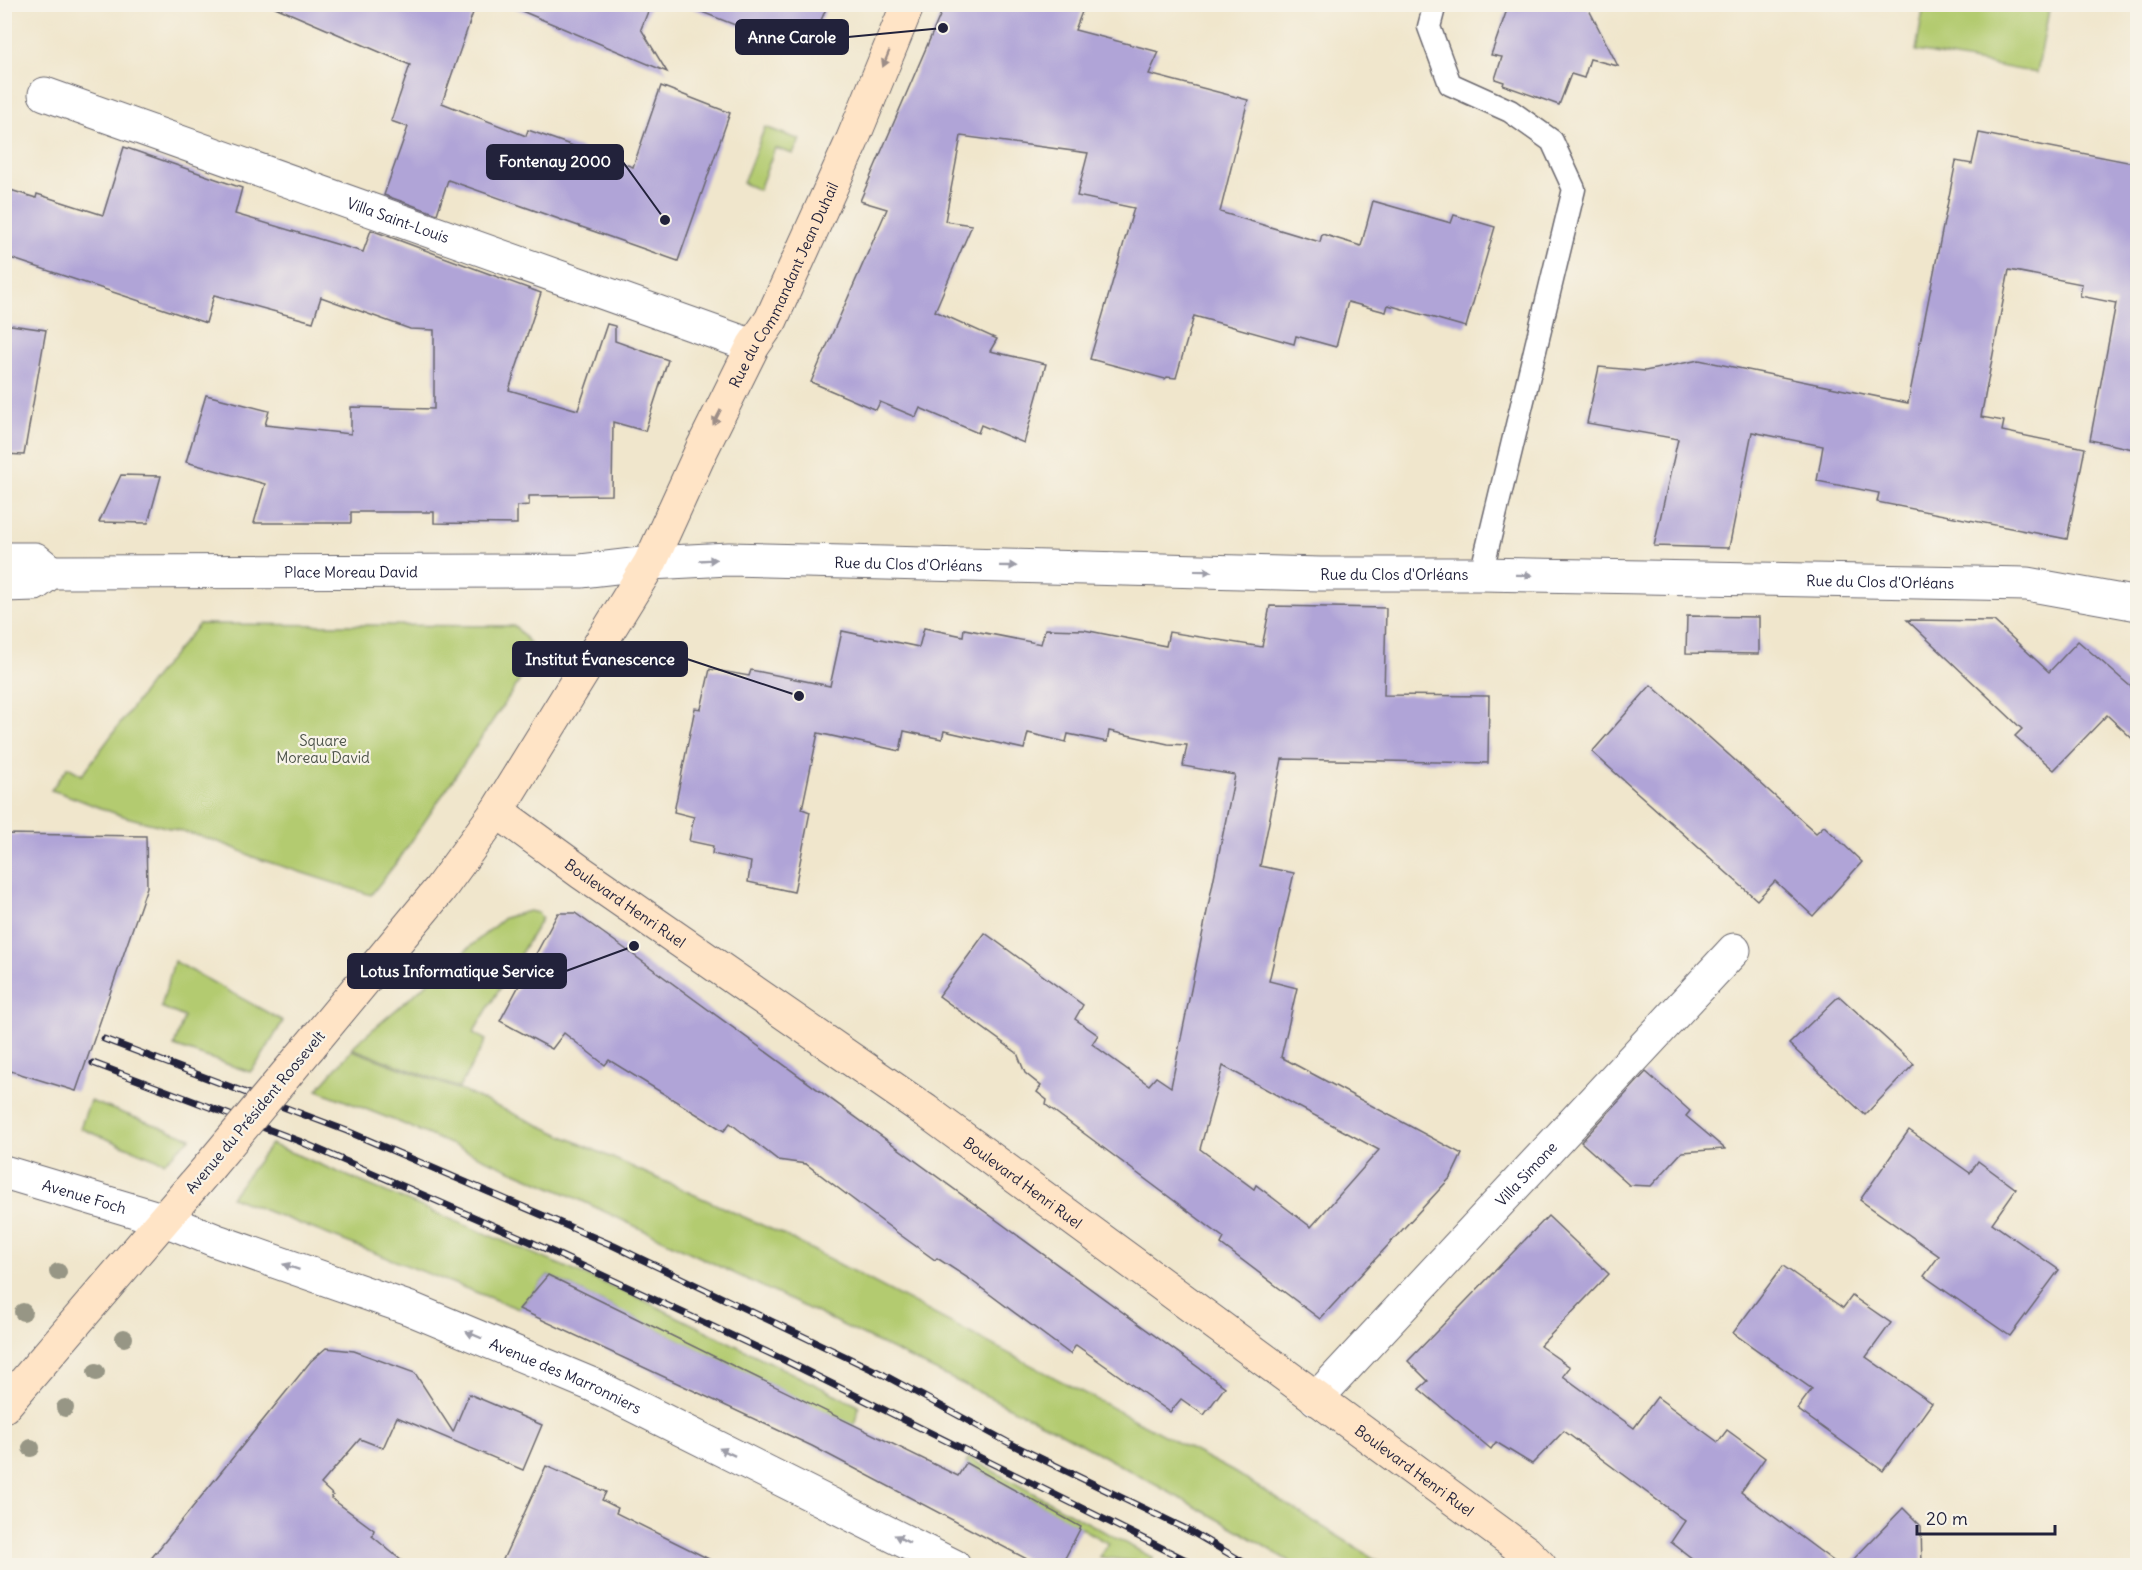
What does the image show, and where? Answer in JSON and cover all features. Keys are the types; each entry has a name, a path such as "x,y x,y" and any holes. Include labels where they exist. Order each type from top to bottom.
{"street":[{"name":"Rue du Commandant Jean Duhail","path":"497,811 650,563 698,457 753,346 771,320 852,141 908,4"},
{"name":"Villa Saint-Louis","path":"45,94 753,346"},
{"name":"Place Moreau David","path":"4,559 34,559 51,572"},
{"name":"Rue du Clos d'Orléans","path":"650,563 729,559 1320,574 1481,574 2027,584 2138,604"},
{"name":"Place Moreau David","path":"4,585 34,584 51,572 581,571 650,563"},
{"name":"Avenue du Président Roosevelt","path":"4,1406 106,1284 165,1220 440,889 497,811"},
{"name":"Boulevard Henri Ruel","path":"497,811 582,873 926,1111 1526,1552 1540,1566"},
{"name":"Villa Simone","path":"1316,1399 1734,950"},
{"name":"Avenue Foch","path":"4,1172 165,1220"},
{"name":"Avenue des Marronniers","path":"165,1220 217,1241 411,1309 593,1385 954,1566"}],"lane":[{"path":"1435,4 1429,27 1450,84 1510,111 1552,141 1574,189 1481,574"}],"green space":[{"path":"1924,5 2050,5 2037,73 1916,51"},
{"path":"765,127 800,140 793,154 775,148 759,190 743,183"},
{"name":"Square Moreau David","path":"199,624 515,626 536,650 535,658 400,858 371,895 253,857 209,839 124,816 51,790 68,767 82,775 154,678"},
{"path":"529,911 538,913 542,918 473,1033 486,1040 459,1088 351,1048 504,918"},
{"path":"174,961 283,1021 250,1072 174,1046 184,1017 161,1007"},
{"path":"352,1050 465,1092 784,1235 1232,1471 1385,1565 1295,1565 1243,1533 1058,1431 832,1320 576,1198 401,1123 317,1090"},
{"path":"90,1101 191,1138 164,1162 80,1128"},
{"path":"271,1144 637,1297 859,1406 854,1426 548,1275 519,1309 231,1197"},
{"path":"969,1458 1153,1558 1149,1563 1099,1557 1109,1544 966,1463"}],"building":[{"path":"268,4 476,4 442,103 526,136 528,130 633,167 661,86 730,113 678,261 448,180 437,214 384,195 408,127 391,121 410,65"},
{"path":"505,4 651,4 641,29 667,72"},
{"path":"689,4 828,4 807,53 689,7"},
{"path":"945,4 1085,4 1075,30 1159,52 1149,74 1248,100 1220,212 1320,242 1322,234 1361,246 1373,201 1451,223 1454,215 1495,227 1466,327 1388,305 1386,312 1348,302 1336,347 1296,336 1294,344 1194,316 1176,378 1167,377 1165,379 1090,359 1134,208 1077,196 1088,153 961,136 945,221 972,225 935,311 997,339 990,351 1046,364 1024,443 981,425 978,433 920,408 916,417 880,402 876,410 811,382 887,209 860,201"},
{"path":"1509,4 1586,4 1618,66 1590,59 1584,78 1571,74 1559,105 1503,85 1504,82 1495,79 1502,57 1491,55"},
{"path":"1979,133 2138,164 2138,450 2090,440 2116,303 2080,296 2082,284 2009,270 1981,417 2004,421 2002,431 2085,448 2067,539 1877,502 1879,493 1817,481 1823,446 1752,432 1729,548 1654,546 1678,439 1587,423 1599,367 1645,371 1699,360 1908,403 1956,161 1972,164"},
{"path":"124,147 242,188 235,214 363,252 371,230 541,293 509,390 578,410 607,324 615,326 615,341 668,360 645,431 613,422 612,495 529,496 529,505 517,506 517,524 434,523 434,512 351,512 351,523 254,523 265,484 186,462 206,395 269,411 265,425 351,434 351,407 434,409 434,330 410,329 321,297 313,322 214,295 206,323 4,256 4,188 36,198 37,194 103,215"},
{"path":"4,324 46,330 24,455 4,454"},
{"path":"121,475 161,476 148,523 99,522"},
{"path":"1270,606 1386,608 1384,695 1489,696 1488,763 1282,759 1260,866 1294,873 1269,981 1297,988 1281,1057 1462,1154 1451,1177 1320,1319 1221,1244 1224,1238 1046,1105 1047,1100 1037,1092 1041,1086 1025,1073 1017,1053 939,996 985,933 1083,1005 1075,1019 1098,1035 1092,1044 1149,1085 1156,1077 1171,1087 1235,775 1183,766 1187,745 1168,744 1109,731 1107,742 1068,734 1066,742 1028,733 1024,749 944,731 942,739 904,731 900,751 818,733 802,809 810,812 794,892 748,882 751,862 712,854 713,846 689,841 694,817 674,812 695,708 701,709 710,669 749,676 751,670 830,686 842,631 919,647 924,628 963,636 964,629 1041,644 1045,629 1084,630 1166,646 1169,632 1262,647","holes":["1223,1066 1379,1150 1311,1227 1256,1185 1254,1189 1200,1149"]},
{"path":"1687,616 1759,617 1759,654 1686,653"},
{"path":"1907,620 1994,621 2049,672 2078,641 2138,693 2138,744 2107,715 2054,770 2015,736 2022,729"},
{"path":"1651,685 1816,833 1824,826 1862,862 1813,916 1775,881 1757,900 1592,752"},
{"path":"4,834 146,836 147,887 76,1091 4,1069"},
{"path":"558,913 575,913 613,940 1225,1387 1204,1415 1181,1399 1170,1412 1076,1345 1070,1354 968,1278 937,1258 935,1260 806,1164 778,1160 730,1123 724,1131 609,1060 605,1065 564,1033 552,1049 500,1021"},
{"path":"1839,996 1914,1064 1865,1115 1789,1044"},
{"path":"1646,1072 1690,1111 1686,1116 1725,1149 1682,1152 1651,1186 1629,1185 1581,1142"},
{"path":"1909,1130 1970,1173 1978,1161 2016,1189 1992,1223 2059,1270 2010,1336 1924,1276 1939,1256 1860,1200"},
{"path":"1548,1216 1609,1274 1540,1346 1570,1367 1563,1376 1634,1428 1657,1397 1718,1442 1727,1430 1765,1458 1741,1492 1840,1566 1702,1566 1671,1542 1685,1521 1564,1431 1532,1464 1496,1442 1491,1449 1419,1389 1428,1381 1408,1361"},
{"path":"1783,1266 1843,1308 1852,1296 1891,1323 1866,1357 1932,1403 1883,1471 1797,1409 1812,1389 1733,1333"},
{"path":"548,1275 958,1476 966,1463 1081,1527 1061,1566 1040,1566 812,1446 519,1309"},
{"path":"326,1348 354,1351 415,1373 453,1432 469,1394 542,1425 523,1470 397,1417 383,1448 360,1439 321,1484 333,1495 331,1498 374,1530 372,1536 408,1566 145,1566 311,1361"},
{"path":"546,1466 606,1492 602,1500 618,1508 616,1513 723,1566 500,1566"},
{"path":"1903,1508 1921,1526 1922,1566 1847,1566"}],"railway":[{"path":"104,1039 347,1131 614,1246 884,1375 1011,1444 1192,1532 1250,1566"},
{"path":"93,1063 299,1141 529,1241 784,1360 1198,1566"}],"place":[{"name":"Anne Carole","path":"943,28"},
{"name":"Fontenay 2000","path":"665,220"},
{"name":"Institut Évanescence","path":"799,696"},
{"name":"Lotus Informatique Service","path":"634,946"}]}
